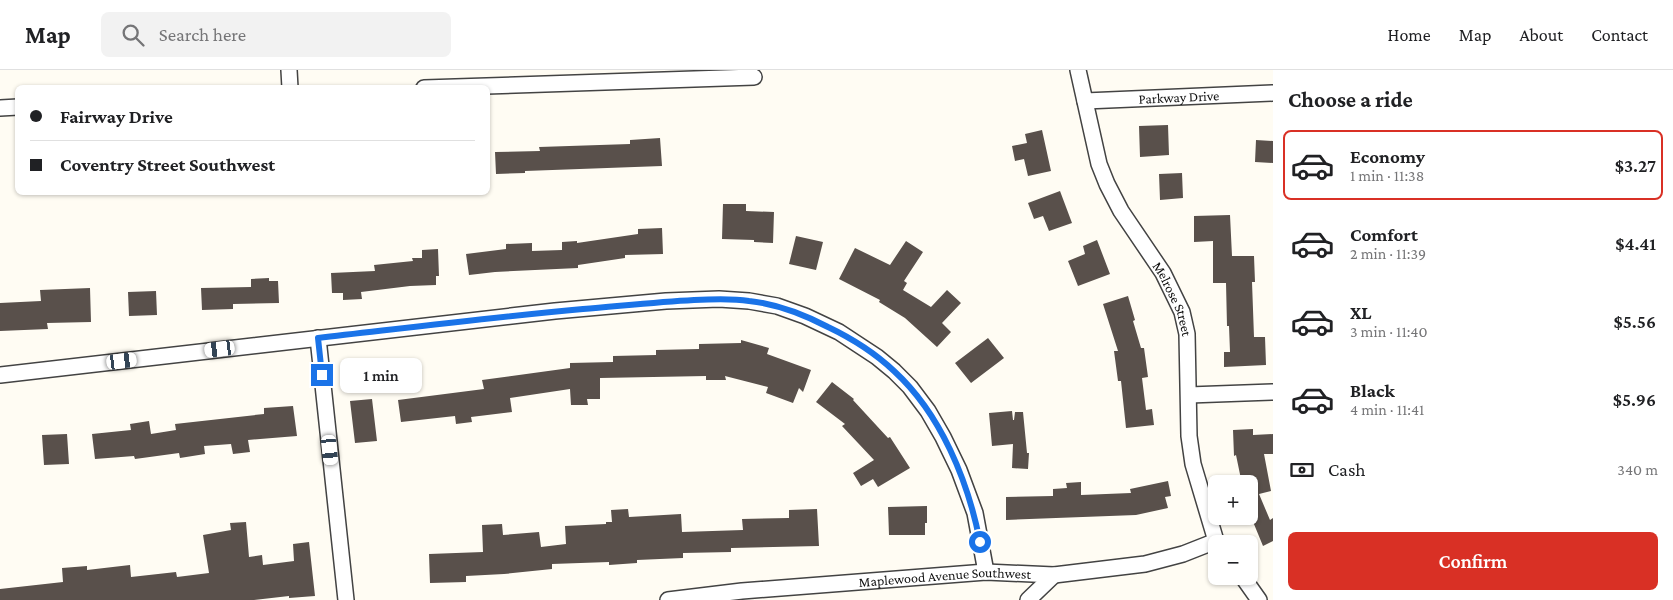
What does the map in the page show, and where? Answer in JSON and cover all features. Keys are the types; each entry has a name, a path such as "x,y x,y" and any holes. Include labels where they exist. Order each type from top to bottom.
{"street":[{"path":"289,70 290,85"},
{"name":"Melrose Street","path":"1078,70 1099,164 1107,184 1121,211 1163,273 1182,312 1186,334 1189,436 1193,464 1215,535"},
{"path":"490,86 754,77"},
{"name":"Parkway Drive","path":"1085,100 1273,93"},
{"path":"0,108 15,107"},
{"path":"0,375 555,311 719,299 749,301 778,306 796,312 839,332 877,356 905,382 928,411 943,436 959,470 974,512 986,572"},
{"path":"318,338 346,600"},
{"path":"1189,394 1273,392"},
{"name":"Maplewood Avenue Southwest","path":"668,600 742,591 986,572 1054,575 1145,564 1184,554 1208,545"},
{"path":"1028,600 1054,575"},
{"path":"1248,585 1259,600"}],"building":[{"path":"1168,125 1169,155 1140,157 1139,126"},
{"path":"1042,130 1051,171 1028,176 1024,159 1015,161 1012,146 1027,143 1025,134"},
{"path":"660,138 662,166 525,171 525,173 496,174 495,152 540,151 539,147 630,144 630,140"},
{"path":"1256,140 1273,141 1273,163 1255,162"},
{"path":"1182,173 1183,198 1160,200 1159,174"},
{"path":"1060,191 1072,223 1049,231 1043,216 1034,219 1028,203"},
{"path":"723,204 746,204 746,211 774,212 773,243 754,242 754,240 722,239"},
{"path":"1230,215 1232,256 1254,256 1255,282 1252,282 1254,337 1265,337 1266,365 1224,367 1224,352 1230,352 1226,283 1213,283 1213,241 1194,242 1194,216"},
{"path":"662,228 663,254 625,255 625,258 578,265 578,268 469,275 466,254 506,249 506,244 532,243 532,251 562,250 562,242 577,241 577,243 638,234 638,229"},
{"path":"796,236 823,242 816,270 789,264"},
{"path":"1097,240 1110,274 1078,286 1068,261 1085,254 1083,246"},
{"path":"906,241 923,252 904,281 907,283 903,290 931,307 947,290 961,303 942,323 951,332 937,347 905,318 879,302 880,300 839,279 855,248 890,265"},
{"path":"438,249 439,276 436,276 436,285 361,292 362,299 343,300 343,293 332,293 331,273 375,271 374,265 413,261 412,258 422,258 422,250"},
{"path":"269,278 269,281 278,281 279,303 233,304 233,309 202,310 201,288 251,287 251,279"},
{"path":"90,288 91,322 47,323 48,329 0,331 0,303 41,301 40,290"},
{"path":"156,291 157,315 129,316 128,292"},
{"path":"1128,296 1141,348 1144,348 1148,377 1142,378 1146,410 1152,409 1154,425 1126,428 1121,381 1118,381 1114,351 1118,351 1103,304"},
{"path":"988,338 1004,358 971,383 955,363"},
{"path":"741,340 769,348 767,354 811,370 803,392 799,388 793,403 766,393 768,387 725,376 726,380 706,380 706,376 600,378 600,399 587,399 588,405 571,405 570,389 510,398 512,412 471,417 472,422 456,424 455,416 401,422 398,400 484,389 482,380 570,368 570,363 613,362 613,356 656,355 656,350 699,349 699,344 741,343"},
{"path":"832,382 854,399 888,438 890,437 910,468 878,487 873,479 861,486 853,473 874,460 842,426 845,424 816,402"},
{"path":"372,399 377,441 355,443 350,401"},
{"path":"293,406 297,436 248,440 250,452 233,454 231,444 204,446 205,454 180,458 179,453 135,459 134,456 95,459 92,434 131,430 130,424 149,421 151,434 176,430 175,424 264,414 264,408"},
{"path":"1012,411 1013,420 1015,412 1023,412 1027,453 1029,453 1028,469 1012,468 1013,444 992,446 989,413"},
{"path":"1253,429 1253,435 1273,434 1273,454 1264,454 1271,491 1259,494 1270,520 1273,518 1273,541 1263,546 1254,525 1258,525 1258,475 1240,475 1236,455 1234,456 1233,430"},
{"path":"67,434 69,464 44,465 42,435"},
{"path":"1168,481 1171,496 1165,497 1168,508 1136,515 1006,520 1006,497 1053,496 1053,489 1067,488 1066,483 1081,482 1081,495 1131,493 1130,489"},
{"path":"927,506 925,535 889,535 888,507"},
{"path":"628,509 629,517 681,514 682,532 743,530 742,519 789,518 789,510 817,509 819,546 731,548 731,552 683,553 683,558 637,560 637,563 609,565 609,562 552,564 552,569 466,576 466,582 430,583 429,554 483,552 482,525 502,524 503,535 539,532 541,547 566,544 565,526 606,524 606,522 612,522 611,510"},
{"path":"246,522 249,557 262,555 263,565 294,561 293,544 309,542 315,596 289,598 289,596 254,600 0,600 0,589 63,582 62,568 87,566 87,570 130,565 131,577 176,572 177,577 209,573 203,535 231,530 230,523"}],"route":[{"path":"322,375 318,338 555,311 666,302 719,299 749,301 778,306 839,332 877,356 910,387 936,424 959,470 974,512 980,542"}]}
